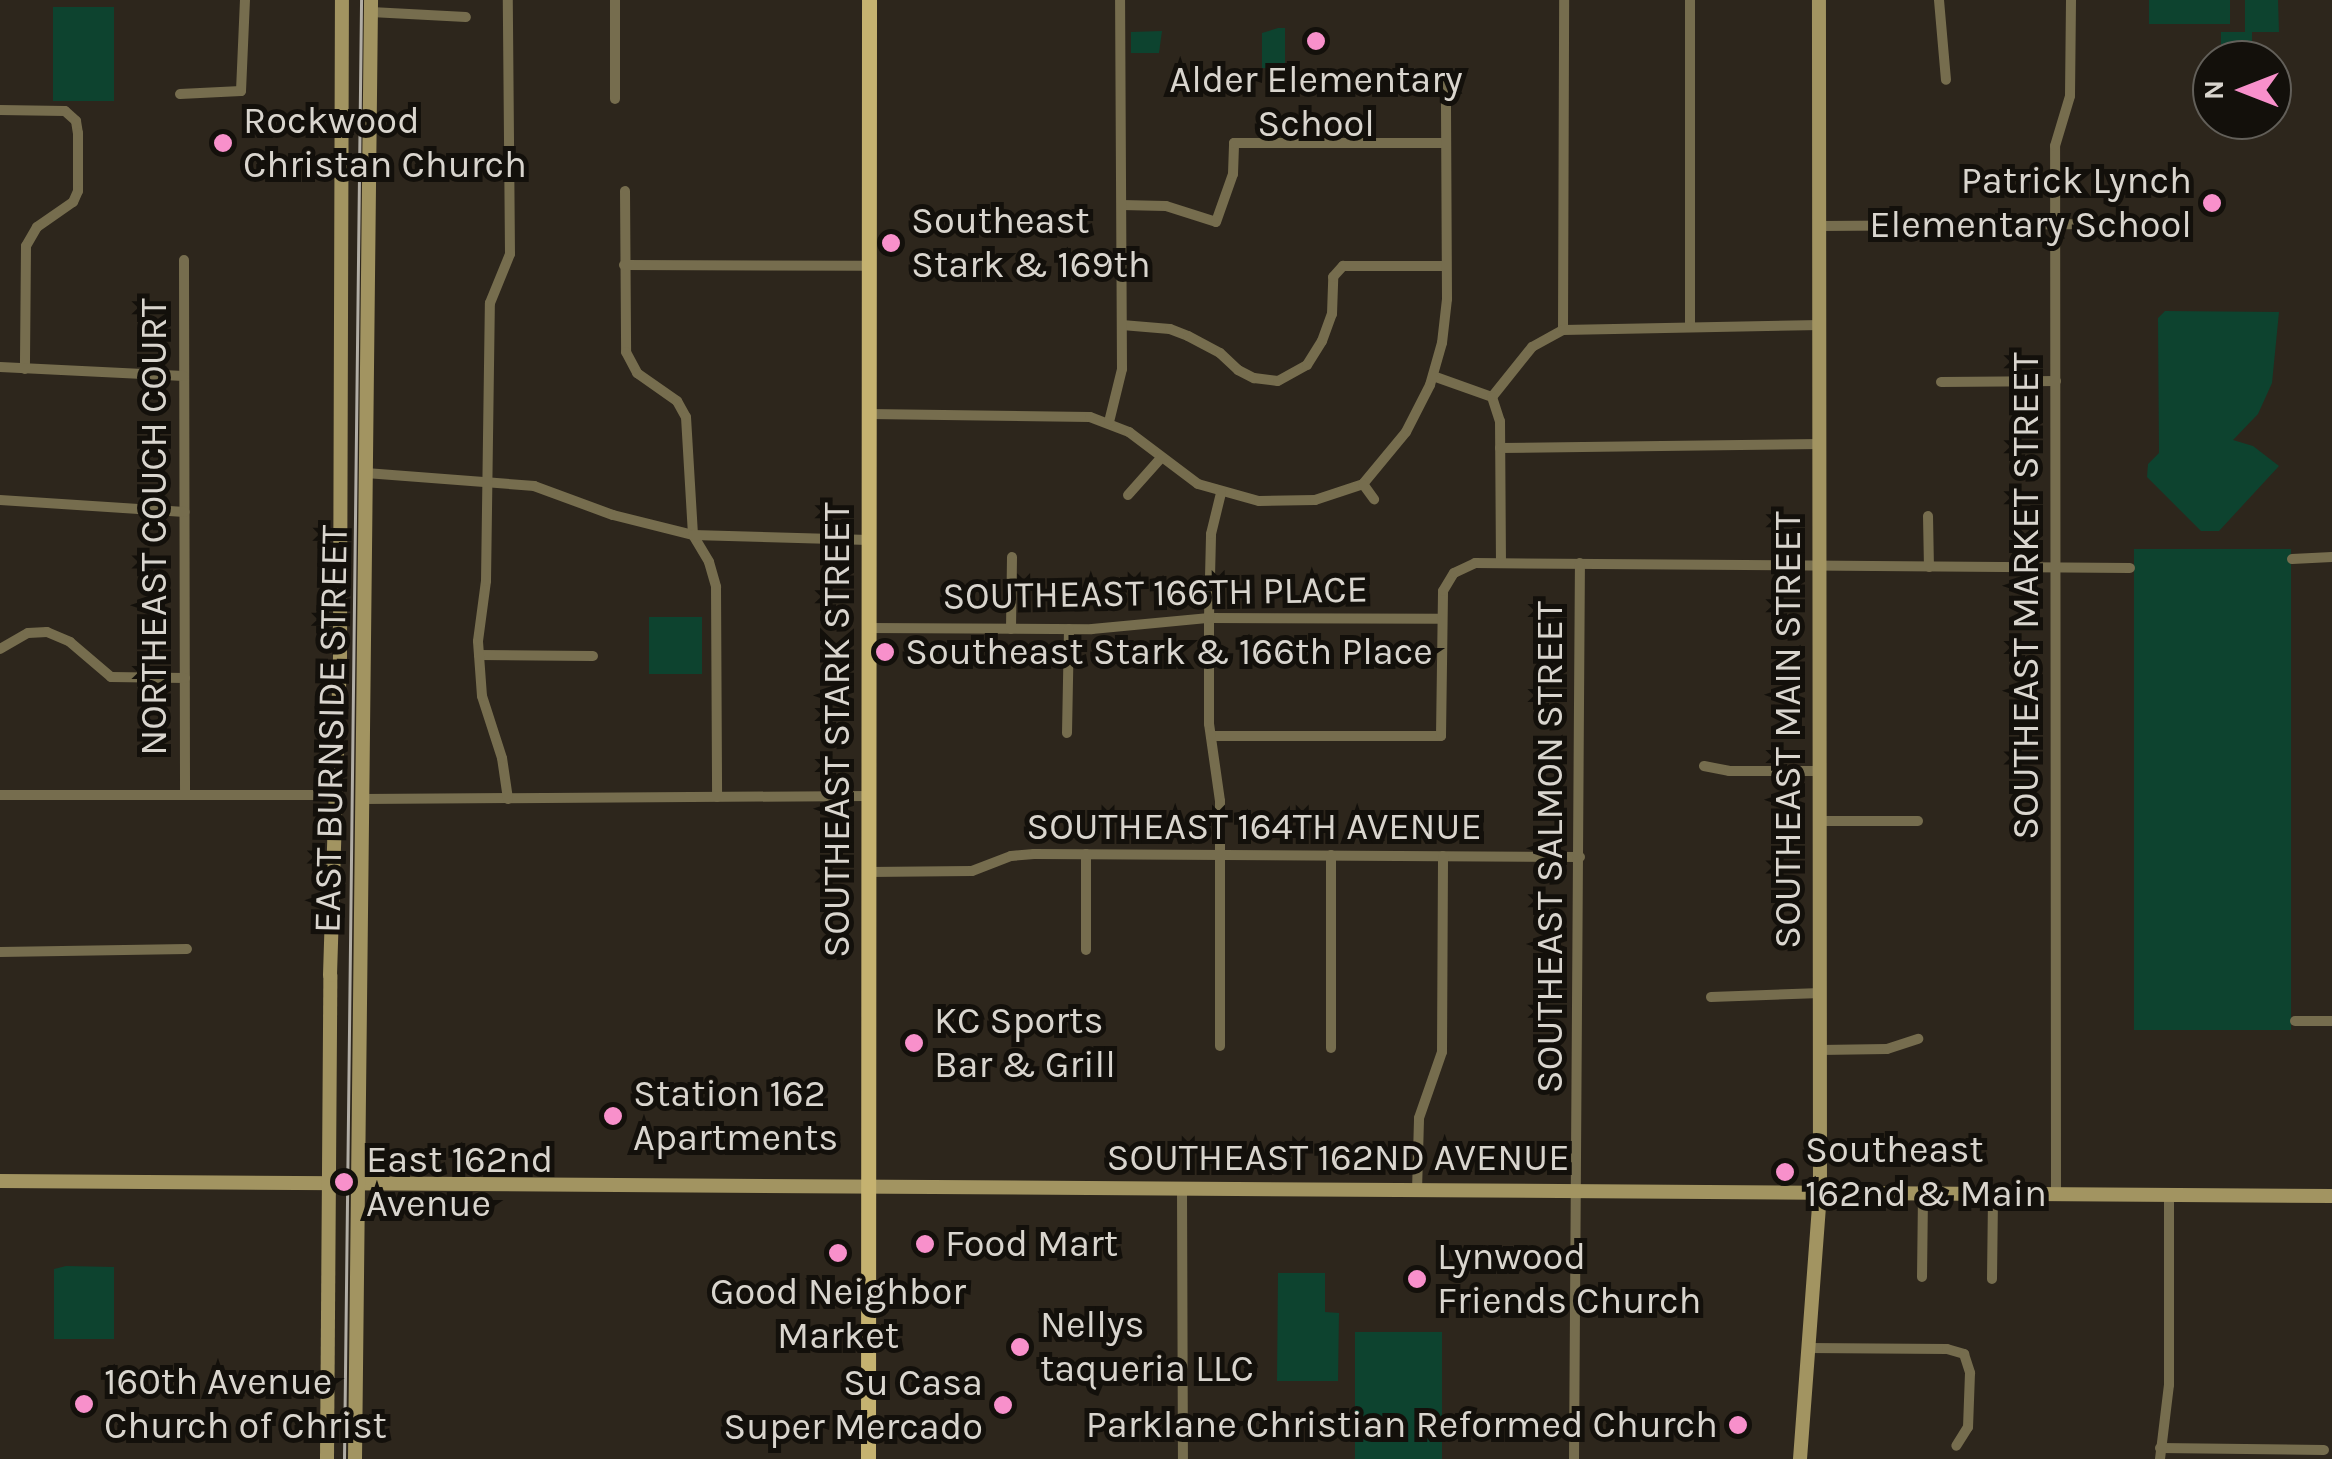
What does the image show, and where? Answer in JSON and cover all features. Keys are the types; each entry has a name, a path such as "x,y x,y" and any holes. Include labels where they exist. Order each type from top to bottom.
{"main road":[{"name":"SOUTHEAST STARK STREET","path":"868,0 868,1459"}],"street":[{"path":"180,94 241,91 245,82 245,0"},
{"name":"EAST BURNSIDE STREET","path":"342,0 335,796 355,1459"},
{"path":"508,0 510,254 490,303 479,655 482,696 505,772 508,799"},
{"path":"615,0 615,100"},
{"path":"1110,422 1120,392 1122,326 1120,0"},
{"path":"1563,330 1564,0"},
{"path":"1690,0 1690,326"},
{"name":"SOUTHEAST MAIN STREET","path":"1800,1459 1820,1193 1820,0"},
{"path":"1938,0 1946,80"},
{"name":"SOUTHEAST MARKET STREET","path":"2056,1195 2056,135 2071,84 2071,0"},
{"path":"371,6 466,17"},
{"name":"EAST BURNSIDE STREET","path":"328,1459 362,799 371,6"},
{"path":"869,414 1079,415 1110,422 1198,484 1258,501 1314,500 1363,484 1395,448 1433,376 1446,320 1446,84"},
{"path":"0,110 65,111 76,121 78,133 78,191 73,202 37,226 26,246 25,368"},
{"path":"1122,205 1166,206 1216,222 1232,174 1234,143 1446,143"},
{"path":"625,191 626,352 641,377 676,401 686,417 692,535 709,562 716,587 717,796"},
{"path":"1820,226 2131,224"},
{"name":"NORTHEAST COUCH COURT","path":"184,260 185,795"},
{"path":"624,265 868,266"},
{"path":"1122,326 1170,329 1188,336 1254,378 1278,381 1307,365 1322,341 1332,314 1334,277 1343,266 1446,266"},
{"path":"1492,396 1532,347 1563,330 1820,325"},
{"path":"0,368 184,376"},
{"path":"1433,376 1492,396 1498,407 1501,562"},
{"path":"1941,382 2056,381"},
{"path":"1500,448 1820,444"},
{"path":"1128,496 1161,458"},
{"path":"366,473 487,480 565,494 613,515 692,535 868,540"},
{"path":"1363,484 1374,499"},
{"path":"1220,1046 1219,785 1210,736 1209,618 1211,534 1221,493"},
{"path":"0,500 185,512"},
{"path":"608,527 613,515"},
{"path":"1928,516 1929,567"},
{"path":"1012,558 1012,628"},
{"path":"2292,558 2332,558"},
{"path":"1210,736 1441,736 1443,591 1454,572 1466,565 1501,562 2130,568"},
{"name":"SOUTHEAST SALMON STREET","path":"1574,1459 1580,563"},
{"name":"SOUTHEAST 166TH PLACE","path":"869,628 1069,629 1209,618 1441,619"},
{"path":"1067,734 1069,629"},
{"path":"0,649 28,633 47,632 70,642 111,677 185,678"},
{"path":"479,655 593,656"},
{"path":"1704,766 1729,771 1820,771"},
{"path":"0,795 335,796"},
{"path":"362,799 868,796"},
{"path":"1820,821 1918,821"},
{"name":"SOUTHEAST 164TH AVENUE","path":"869,872 972,871 1022,854 1580,857"},
{"path":"1086,854 1086,950"},
{"path":"1331,1048 1332,856"},
{"path":"1418,1191 1418,1118 1442,1052 1443,856"},
{"path":"0,952 188,949"},
{"path":"1711,997 1820,994"},
{"path":"2295,1021 2332,1020"},
{"path":"1820,1050 1887,1049 1918,1038"},
{"name":"SOUTHEAST 162ND AVENUE","path":"0,1181 2332,1196"},
{"path":"1182,1190 1183,1459"},
{"path":"1922,1277 1923,1194"},
{"path":"1992,1279 1993,1194"},
{"path":"2169,1195 2169,1385 2160,1454 2324,1450"},
{"path":"1808,1348 1947,1349 1964,1354 1970,1373 1968,1427 1956,1446"}],"green space":[{"path":"2149,0 2230,0 2230,24 2149,24"},
{"path":"2245,0 2278,0 2279,32 2252,32 2252,40 2221,40 2221,32 2245,32"},
{"path":"53,7 114,7 114,101 53,101"},
{"path":"1285,28 1285,70 1262,68 1262,33"},
{"path":"1162,31 1159,53 1131,53 1131,32"},
{"path":"2165,311 2279,312 2272,383 2258,414 2233,440 2253,446 2279,466 2219,531 2201,531 2147,477 2148,464 2159,453 2158,318"},
{"path":"2134,549 2291,549 2291,1030 2134,1030"},
{"path":"649,617 702,617 702,674 649,674"},
{"path":"114,1267 114,1339 54,1339 54,1269"},
{"path":"1278,1273 1325,1273 1325,1312 1339,1313 1338,1381 1277,1381"},
{"path":"1355,1332 1442,1332 1442,1459 1355,1459"}],"tram line":[{"path":"344,1459 361,0"}],"place":[{"name":"Alder Elementary School","path":"1316,41"},
{"name":"Rockwood Christan Church","path":"223,143"},
{"name":"Patrick Lynch Elementary School","path":"2212,203"},
{"name":"Southeast Stark & 169th","path":"891,243"},
{"name":"Southeast Stark & 166th Place","path":"885,652"},
{"name":"KC Sports Bar & Grill","path":"914,1043"},
{"name":"Station 162 Apartments","path":"613,1116"},
{"name":"Southeast 162nd & Main","path":"1785,1172"},
{"name":"East 162nd Avenue","path":"344,1182"},
{"name":"Food Mart","path":"925,1244"},
{"name":"Good Neighbor Market","path":"838,1253"},
{"name":"Lynwood Friends Church","path":"1417,1279"},
{"name":"Nellys taqueria LLC","path":"1020,1347"},
{"name":"160th Avenue Church of Christ","path":"84,1404"},
{"name":"Su Casa Super Mercado","path":"1003,1405"},
{"name":"Parklane Christian Reformed Church","path":"1738,1425"}]}
